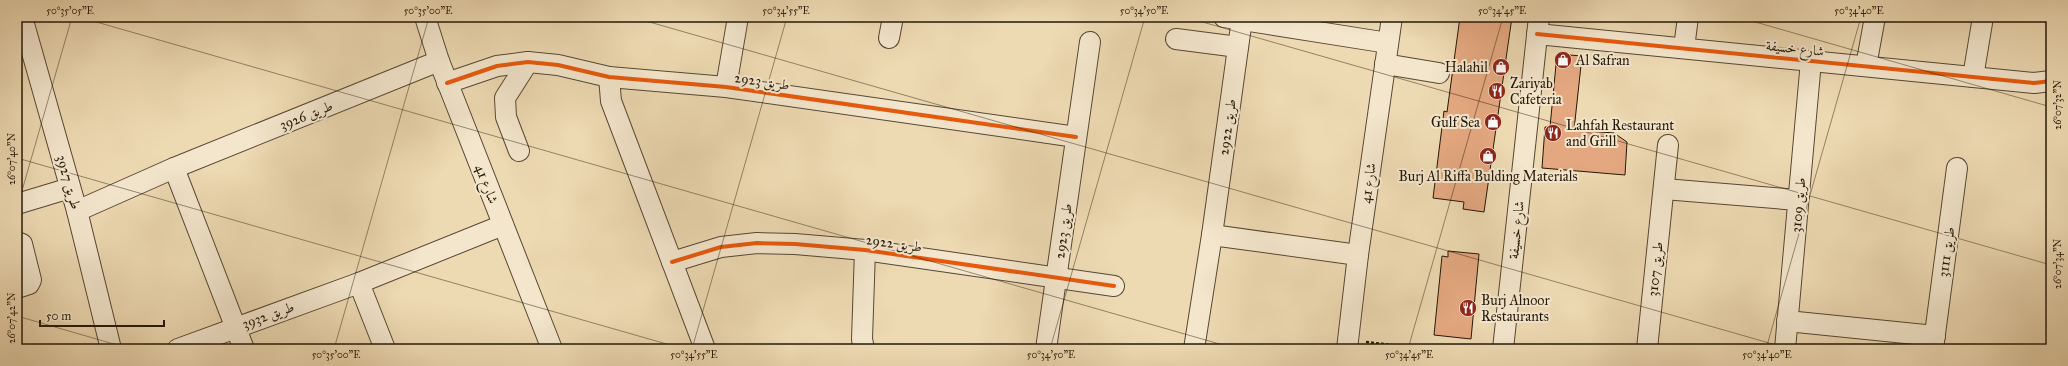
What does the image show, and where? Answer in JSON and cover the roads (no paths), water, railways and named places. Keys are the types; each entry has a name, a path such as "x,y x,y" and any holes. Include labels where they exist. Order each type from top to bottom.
{"street":[{"name":"طريق 3927","path":"22,17 77,212 111,349"},
{"name":"شارع 41","path":"425,17 447,82 552,349"},
{"name":"طريق 2923","path":"726,87 738,17"},
{"path":"889,38 893,17"},
{"name":"شارع 41","path":"1347,344 1358,254 1392,17"},
{"path":"1684,48 1688,17"},
{"path":"1866,66 1875,17"},
{"path":"1973,77 1983,17"},
{"path":"1233,18 1388,43"},
{"name":"طريق 2922","path":"1194,349 1212,235 1238,47 1233,18"},
{"name":"شارع خسيفة","path":"1503,349 1538,26 1684,48 2045,85"},
{"path":"1176,39 1238,47"},
{"name":"طريق 2923","path":"1046,349 1090,42"},
{"name":"طريق 3926","path":"77,212 174,168 439,61"},
{"name":"طريق 3109","path":"1785,349 1811,61"},
{"path":"519,151 506,117 505,98 528,62"},
{"name":"طريق 2923","path":"447,82 497,66 528,62 558,64 609,77 726,87 1076,137"},
{"path":"1385,64 1439,73"},
{"path":"609,77 611,101 705,349"},
{"name":"طريق 3107","path":"1647,349 1668,145"},
{"path":"174,168 244,349"},
{"name":"طريق 3111","path":"1787,321 1934,343 1957,168"},
{"path":"17,204 70,188"},
{"path":"1664,189 1798,200"},
{"name":"طريق 3932","path":"178,349 359,283 503,225"},
{"path":"1212,235 1358,254"},
{"path":"17,242 22,244 30,280 29,284 17,288"},
{"name":"طريق 2922","path":"672,262 721,247 757,244 795,244 865,250 1114,286"},
{"name":"طريق 2922","path":"864,349 862,339 865,250"},
{"path":"359,283 385,349"}],"place":[{"name":"Al Safran","path":"1563,60"},
{"name":"Halahil","path":"1501,67"},
{"name":"Zariyab Cafeteria","path":"1497,91"},
{"name":"Gulf Sea","path":"1493,122"},
{"name":"Lahfah Restaurant and Grill","path":"1553,133"},
{"name":"Burj Al Riffa Bulding Materials","path":"1488,156"},
{"name":"Burj Alnoor Restaurants","path":"1468,308"}]}
